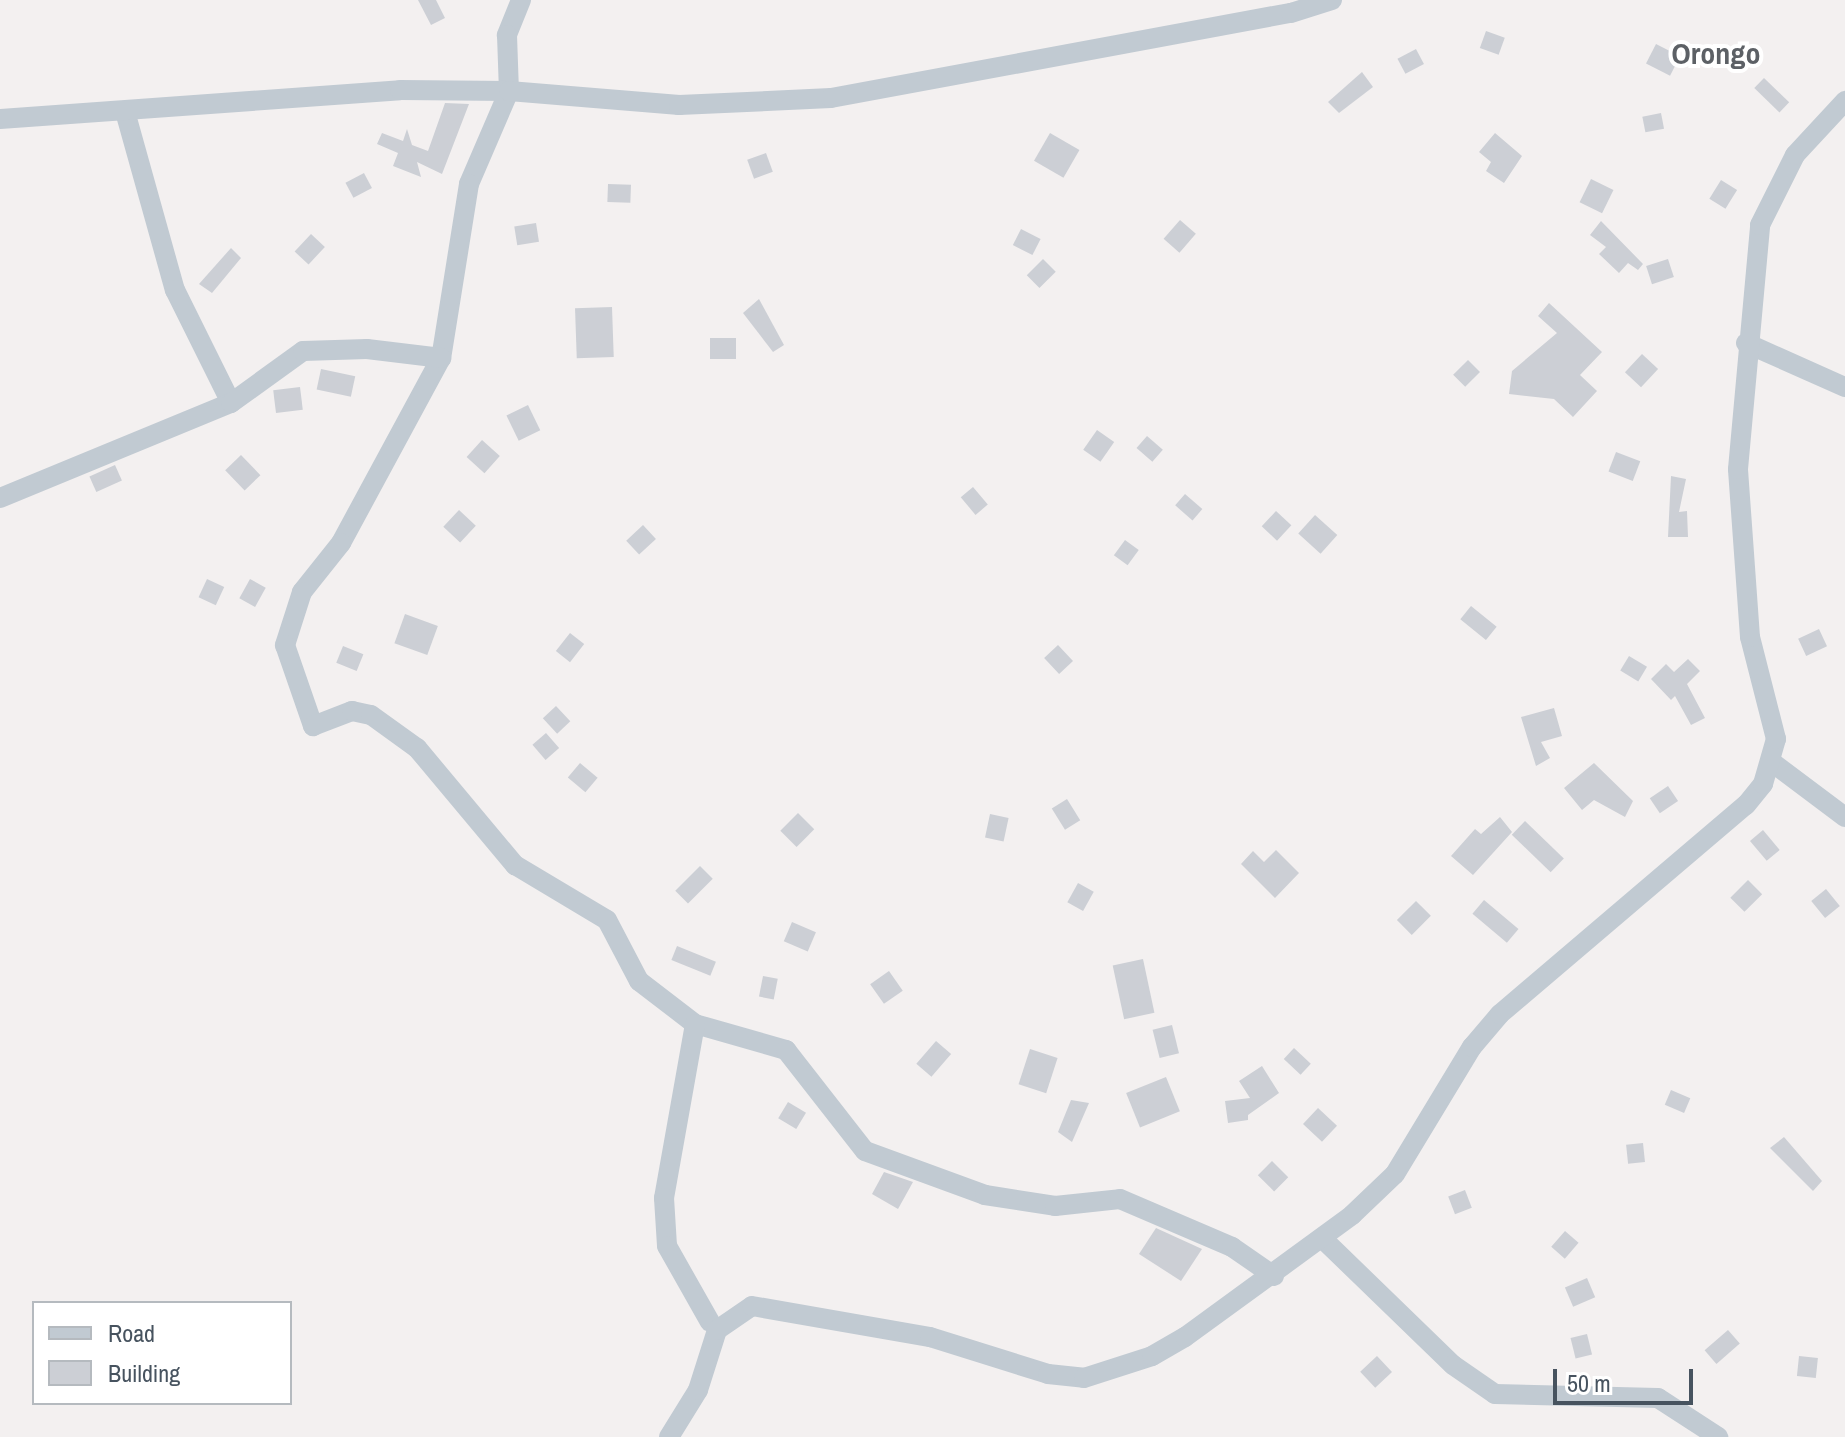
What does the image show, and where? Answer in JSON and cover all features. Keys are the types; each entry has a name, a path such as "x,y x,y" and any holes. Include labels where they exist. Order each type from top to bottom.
{"street":[{"path":"521,0 507,35 509,91 469,184 441,358 341,543 302,592 285,645 313,726 352,711 371,715 417,748 515,865 607,920 639,981 695,1024 786,1050 865,1151 985,1195 1055,1206 1120,1199 1232,1247 1274,1276"},
{"path":"0,119 126,115 400,90 509,91 679,105 831,98 1291,13 1332,0"},
{"path":"669,1437 698,1390 717,1330 752,1306 930,1337 1048,1374 1084,1378 1152,1356 1325,1241 1395,1174 1472,1047 1500,1014 1746,805 1773,763 1776,739 1750,637 1742,561 1738,469 1746,343 1760,225 1775,185 1845,101"},
{"path":"126,115 175,290 231,403"},
{"path":"1746,343 1845,387"},
{"path":"0,498 231,403 303,351 367,349 441,358"},
{"path":"1773,763 1845,817"},
{"path":"695,1024 664,1198 667,1246 710,1322"},
{"path":"1325,1241 1453,1365 1495,1394 1658,1398 1718,1437"}],"building":[{"path":"418,0 436,0 445,18 431,25"},
{"path":"1486,31 1505,38 1499,55 1480,48"},
{"path":"1656,44 1680,56 1670,76 1646,64"},
{"path":"1416,49 1424,64 1405,74 1397,59"},
{"path":"1362,72 1373,87 1339,113 1328,102"},
{"path":"1764,78 1789,102 1779,112 1754,88"},
{"path":"445,103 469,104 442,174 417,162 421,177 393,166 398,153 377,144 382,133 403,141 407,129 412,145 428,151"},
{"path":"1661,113 1664,129 1645,132 1642,117"},
{"path":"1050,133 1079,150 1063,178 1034,161"},
{"path":"1495,133 1522,156 1504,183 1486,171 1491,162 1479,152"},
{"path":"766,153 773,172 754,179 747,160"},
{"path":"364,173 372,188 353,198 345,183"},
{"path":"1591,179 1613,190 1602,213 1580,202"},
{"path":"1721,180 1737,190 1725,209 1709,199"},
{"path":"608,184 631,185 630,203 607,202"},
{"path":"1180,220 1196,234 1179,253 1164,239"},
{"path":"1601,221 1643,264 1638,270 1628,263 1619,273 1599,254 1606,247 1590,235"},
{"path":"536,223 539,242 517,245 514,226"},
{"path":"1021,229 1041,239 1032,255 1013,245"},
{"path":"311,234 325,247 309,265 295,252"},
{"path":"231,248 241,258 212,293 199,284"},
{"path":"1043,259 1056,272 1039,288 1027,275"},
{"path":"1668,259 1674,277 1652,284 1646,266"},
{"path":"759,299 784,345 773,352 743,313"},
{"path":"1549,303 1602,352 1580,375 1597,391 1573,417 1554,399 1509,394 1512,371 1557,333 1538,316"},
{"path":"612,307 614,357 577,358 575,308"},
{"path":"710,338 736,338 736,359 710,359"},
{"path":"1642,354 1658,369 1641,387 1625,372"},
{"path":"1468,360 1480,372 1465,387 1453,375"},
{"path":"321,369 355,376 351,397 317,390"},
{"path":"300,387 303,410 276,413 273,390"},
{"path":"528,405 540,430 519,441 506,416"},
{"path":"1097,430 1114,442 1100,462 1083,450"},
{"path":"1147,436 1163,450 1152,462 1137,448"},
{"path":"482,440 500,456 484,473 467,457"},
{"path":"1616,452 1640,461 1633,481 1608,472"},
{"path":"241,455 260,475 245,490 225,470"},
{"path":"115,465 122,481 96,492 89,476"},
{"path":"1671,476 1686,479 1679,512 1687,511 1688,537 1668,537"},
{"path":"973,487 988,505 976,515 961,497"},
{"path":"1185,494 1202,509 1193,520 1175,505"},
{"path":"459,510 476,526 460,543 443,527"},
{"path":"1276,511 1291,525 1277,541 1262,526"},
{"path":"1315,515 1337,535 1321,554 1298,534"},
{"path":"643,525 656,539 639,555 626,541"},
{"path":"1125,540 1139,550 1128,565 1114,555"},
{"path":"207,579 224,587 216,605 199,597"},
{"path":"250,579 266,588 255,607 239,598"},
{"path":"1471,606 1497,627 1486,640 1460,619"},
{"path":"405,614 438,626 427,655 394,643"},
{"path":"1819,629 1827,646 1806,656 1798,639"},
{"path":"570,633 584,644 570,662 556,651"},
{"path":"1058,645 1073,661 1059,674 1044,658"},
{"path":"343,646 363,654 357,671 336,663"},
{"path":"1629,656 1647,667 1638,681 1620,671"},
{"path":"1688,659 1700,671 1687,684 1705,718 1691,725 1675,696 1671,700 1651,679 1666,664 1674,672"},
{"path":"556,706 570,721 557,734 543,718"},
{"path":"1554,708 1562,736 1541,742 1550,758 1536,766 1521,717"},
{"path":"546,733 559,748 546,760 532,745"},
{"path":"580,763 598,778 585,792 568,778"},
{"path":"1594,763 1633,801 1625,817 1594,800 1582,810 1564,788"},
{"path":"1668,786 1678,801 1660,813 1650,798"},
{"path":"1067,799 1080,820 1065,830 1052,809"},
{"path":"798,813 814,829 797,847 780,831"},
{"path":"990,814 1009,818 1004,841 985,837"},
{"path":"1500,817 1512,832 1473,875 1451,856 1475,829 1481,834"},
{"path":"1525,821 1564,859 1551,872 1512,835"},
{"path":"1763,830 1780,850 1767,861 1750,841"},
{"path":"1276,850 1299,873 1275,898 1241,864 1253,851 1264,862"},
{"path":"700,866 713,879 688,903 675,891"},
{"path":"1748,880 1762,894 1744,912 1730,898"},
{"path":"1078,883 1094,892 1083,911 1067,902"},
{"path":"1826,889 1840,906 1825,918 1811,901"},
{"path":"1484,900 1518,929 1507,943 1472,914"},
{"path":"1416,901 1431,916 1412,935 1397,920"},
{"path":"792,922 816,932 808,951 784,941"},
{"path":"677,946 716,962 710,976 671,960"},
{"path":"1143,959 1154,1013 1124,1019 1113,965"},
{"path":"889,971 903,991 884,1004 870,984"},
{"path":"763,976 778,979 774,999 759,997"},
{"path":"1172,1025 1179,1053 1160,1058 1153,1030"},
{"path":"936,1041 951,1054 931,1077 916,1064"},
{"path":"1294,1048 1311,1064 1301,1075 1284,1059"},
{"path":"1030,1049 1058,1058 1046,1093 1019,1084"},
{"path":"1262,1066 1279,1093 1248,1115 1248,1120 1228,1123 1225,1101 1250,1098 1239,1081"},
{"path":"1166,1077 1180,1111 1140,1127 1126,1093"},
{"path":"1671,1090 1690,1098 1684,1113 1665,1105"},
{"path":"1071,1100 1089,1103 1072,1142 1058,1132"},
{"path":"788,1102 806,1113 796,1129 778,1118"},
{"path":"1318,1108 1337,1126 1322,1142 1303,1124"},
{"path":"1784,1137 1822,1181 1813,1191 1770,1148"},
{"path":"1643,1143 1645,1162 1628,1164 1626,1145"},
{"path":"1272,1161 1288,1177 1274,1191 1258,1175"},
{"path":"884,1172 913,1182 898,1209 872,1194"},
{"path":"1465,1190 1472,1208 1455,1214 1448,1196"},
{"path":"1156,1228 1202,1249 1181,1281 1139,1254"},
{"path":"1565,1231 1579,1243 1565,1259 1551,1247"},
{"path":"1587,1278 1595,1297 1573,1307 1565,1287"},
{"path":"1728,1330 1740,1344 1716,1364 1705,1350"},
{"path":"1587,1334 1592,1354 1576,1358 1571,1338"},
{"path":"1377,1356 1392,1372 1375,1388 1360,1372"},
{"path":"1799,1356 1818,1358 1816,1378 1797,1376"}],"district":[{"name":"Orongo","path":"1716,53"}]}
